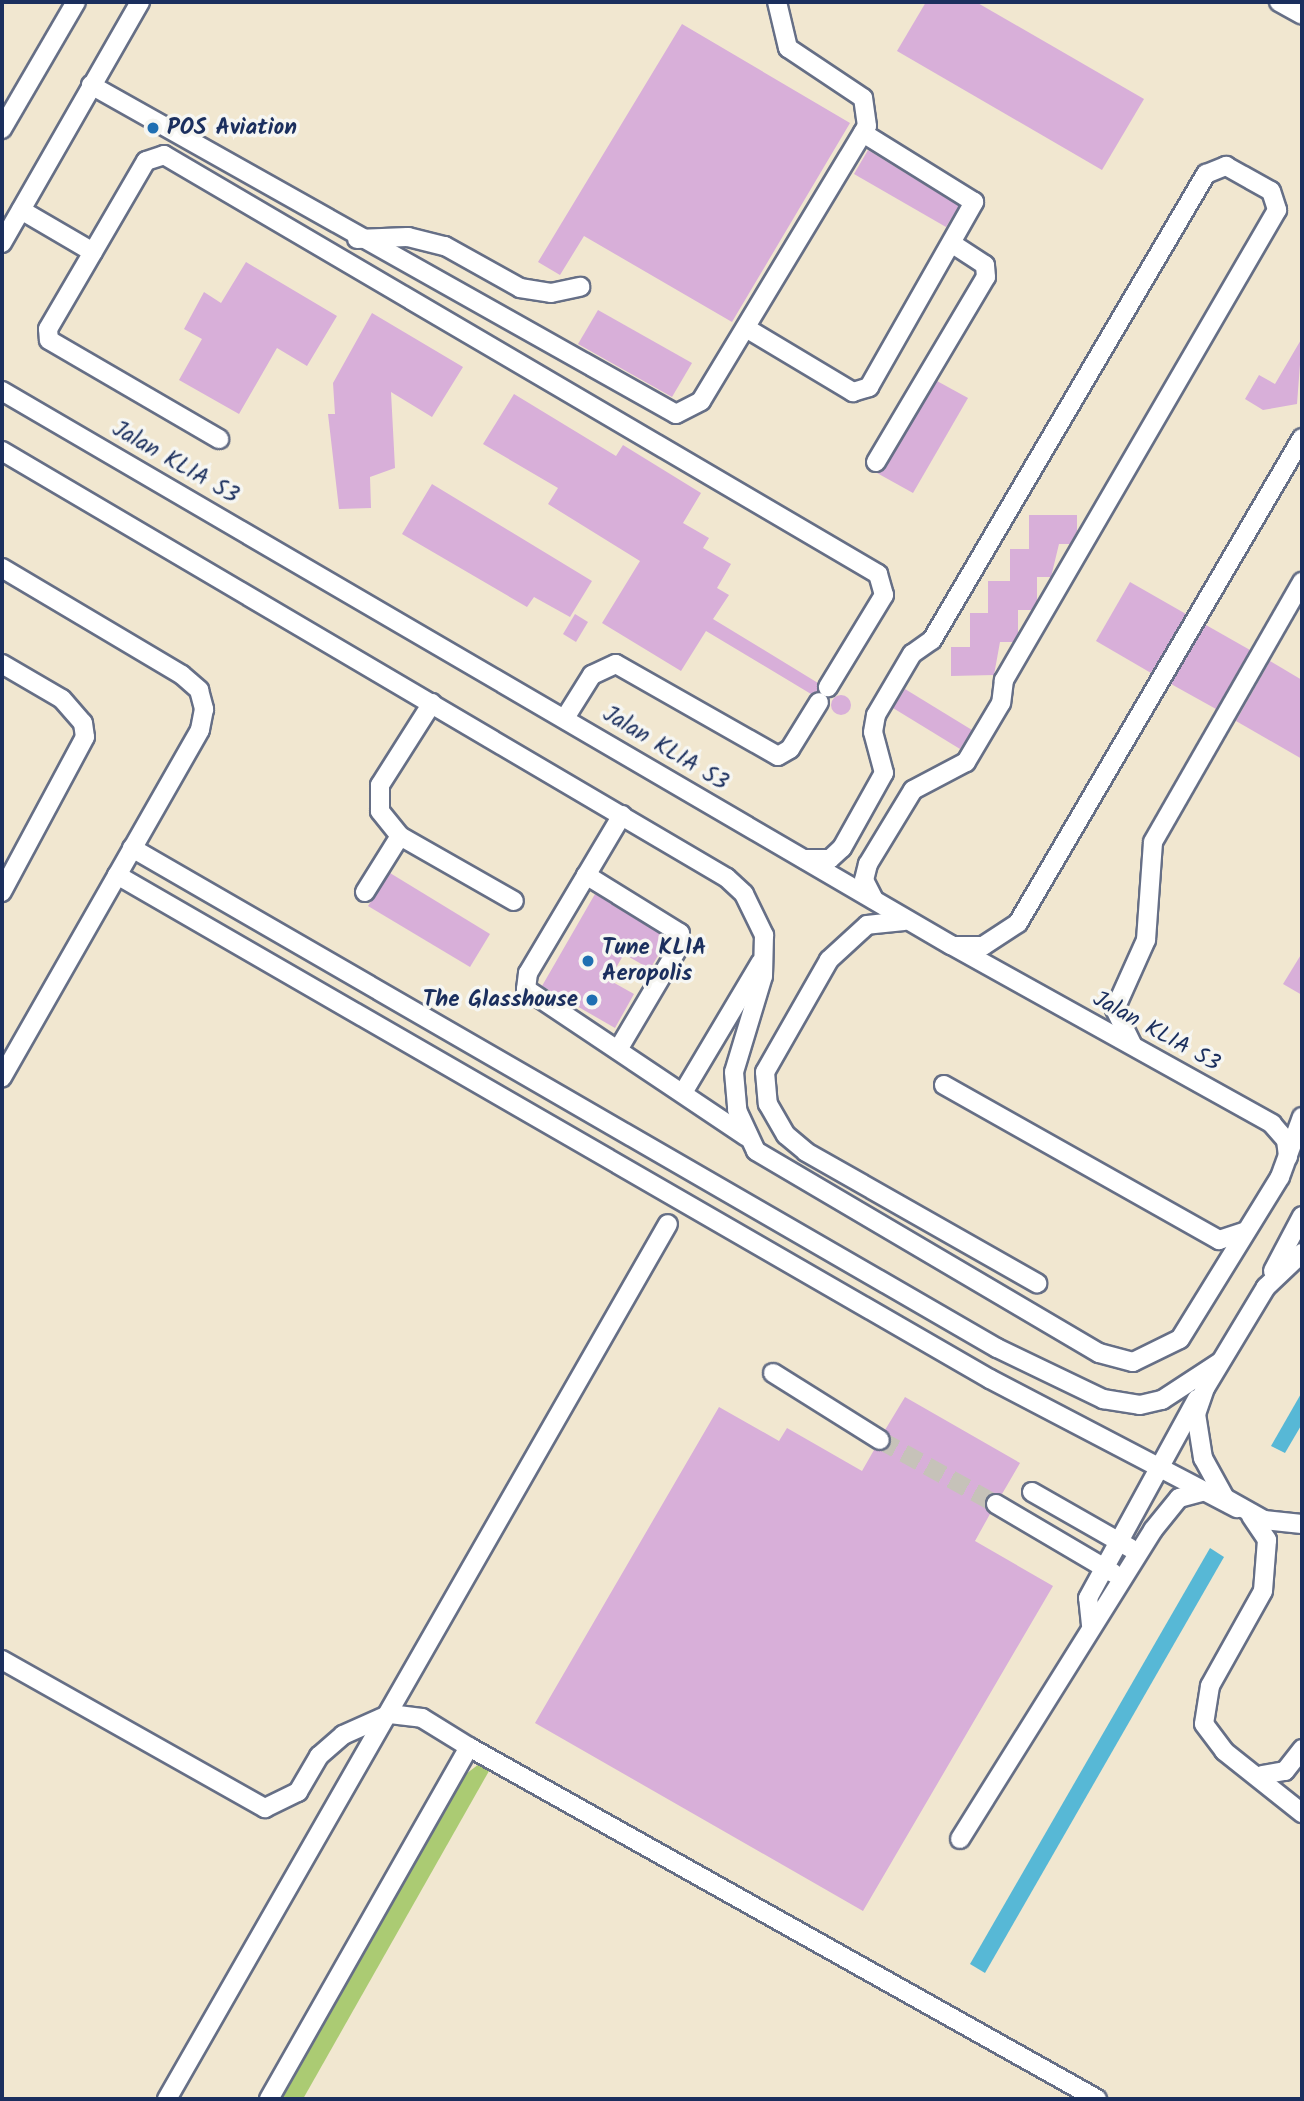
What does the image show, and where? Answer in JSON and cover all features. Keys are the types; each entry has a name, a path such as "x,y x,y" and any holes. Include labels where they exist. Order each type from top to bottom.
{"street":[{"path":"2,129 76,2"},
{"path":"2,243 140,2"},
{"path":"91,85 666,413 695,408 746,328 863,133 869,118 863,98 788,48 777,2"},
{"path":"1279,2 1302,15"},
{"path":"746,328 853,392 864,391 953,244 973,209 971,197 863,133"},
{"path":"219,439 49,340 48,329 146,161 164,155 868,568 887,590 790,749 778,756 616,664 592,675 565,718"},
{"path":"804,859 830,859 842,848 884,773 873,732 876,715 912,654 932,640 1206,174 1226,166 1271,191 1276,210 1004,680 1001,703 966,762 914,790 868,864 864,880 874,900"},
{"path":"21,210 93,252"},
{"path":"357,239 408,237 445,246 520,288 551,293 580,288"},
{"path":"876,462 986,277 985,265 953,244"},
{"path":"2,380 9,395"},
{"name":"Jalan KLIA S3","path":"9,395 951,945 1272,1124 1286,1140 1288,1158"},
{"path":"951,945 984,946 1018,923 1302,438"},
{"path":"2,451 622,815 744,894 759,916 765,955 734,1072 746,1136"},
{"path":"2,568 198,690 204,709 200,730 2,1077"},
{"path":"1141,1052 1120,1028 1115,1009 1146,940 1153,842 1302,582"},
{"path":"2,664 62,699 79,717 85,737 2,892"},
{"path":"432,703 380,785 380,811 400,836 514,901"},
{"path":"622,815 528,973 526,989 684,1091 746,1136 782,1171 1121,1361 1146,1360 1180,1339 1249,1229 1288,1158 1302,1117"},
{"path":"365,892 400,836"},
{"path":"132,848 985,1342 1091,1393 1123,1404 1151,1402 1189,1388 1220,1362"},
{"path":"117,875 663,1193 1156,1465 1243,1512 1302,1524"},
{"path":"586,875 680,933 680,945 618,1050"},
{"path":"917,925 878,921 840,946 765,1072 768,1104 786,1135 806,1152 1037,1283"},
{"path":"684,1091 765,955"},
{"path":"943,1085 1219,1240 1234,1240 1249,1229"},
{"path":"1091,1625 1088,1598 1121,1542 1156,1465 1266,1287 1302,1216"},
{"path":"167,2099 390,1714 668,1224"},
{"path":"1266,1287 1302,1253"},
{"path":"773,1373 880,1440"},
{"path":"1205,1388 1196,1413 1199,1445 1216,1485 1267,1540 1263,1591 1202,1711 1216,1742 1262,1775 1302,1814"},
{"path":"960,1839 1091,1625 1124,1582 1179,1498 1205,1491"},
{"path":"1032,1492 1141,1555"},
{"path":"996,1504 1106,1568 1124,1582"},
{"path":"2,1660 265,1808 298,1792 319,1756 343,1735 390,1714 422,1718 1097,2099"},
{"path":"269,2099 470,1746"},
{"path":"1262,1775 1285,1771 1302,1749"}],"green space":[{"path":"479,1764 489,1771 303,2099 282,2099 466,1774"}],"water":[{"path":"1302,1392 1302,1424 1285,1453 1271,1446"},
{"path":"1210,1548 1224,1557 985,1973 970,1964"}],"building":[{"path":"926,2 976,2 1144,99 1102,170 897,51"},
{"path":"682,24 850,123 732,322 584,236 560,275 538,262"},
{"path":"868,150 959,206 946,227 854,174"},
{"path":"246,262 337,316 307,366 277,348 239,414 179,380 202,339 184,329 204,292 221,303"},
{"path":"598,310 692,363 672,397 578,344"},
{"path":"372,313 463,367 432,417 391,392 395,468 370,477 371,508 339,509 328,414 335,414 333,383"},
{"path":"1302,338 1297,404 1263,410 1245,399 1259,375 1275,384"},
{"path":"937,381 968,398 913,493 877,473"},
{"path":"514,394 616,456 623,445 701,493 683,523 709,538 703,548 731,564 717,588 729,595 713,619 818,683 818,691 811,694 706,631 681,671 602,623 640,561 548,504 558,488 483,444"},
{"path":"432,484 592,581 570,617 534,597 527,607 402,534"},
{"path":"1029,515 1077,515 1077,531 1070,544 1059,544 1051,577 1037,577 1037,601 1032,610 1018,610 1018,633 1013,642 1000,642 994,675 951,676 951,647 970,647 970,613 988,613 988,581 1010,581 1010,549 1029,549"},
{"path":"1130,582 1186,614 1151,673 1096,641"},
{"path":"575,614 588,622 576,642 563,634"},
{"path":"1206,625 1250,650 1216,709 1171,684"},
{"path":"1270,661 1302,680 1302,759 1236,721"},
{"path":"905,689 972,730 960,749 893,708"},
{"path":"841,695 848,698 851,705 848,712 841,715 834,712 831,705 834,698"},
{"path":"390,873 490,934 470,967 368,906"},
{"name":"Tune KLIA Aeropolis","path":"595,894 668,939 650,969 624,954 609,980 634,994 615,1028 542,986"},
{"path":"1302,953 1302,995 1283,984"},
{"path":"905,1397 1020,1463 1002,1494 986,1499 990,1514 975,1541 1053,1586 863,1911 535,1723 719,1407 779,1441 787,1428 862,1471 874,1450 890,1445 885,1430"}],"tunnel":[{"path":"880,1440 996,1504"}],"place":[{"name":"POS Aviation","path":"153,128"},
{"name":"Tune KLIA Aeropolis","path":"588,961"},
{"name":"The Glasshouse","path":"592,1000"}]}
